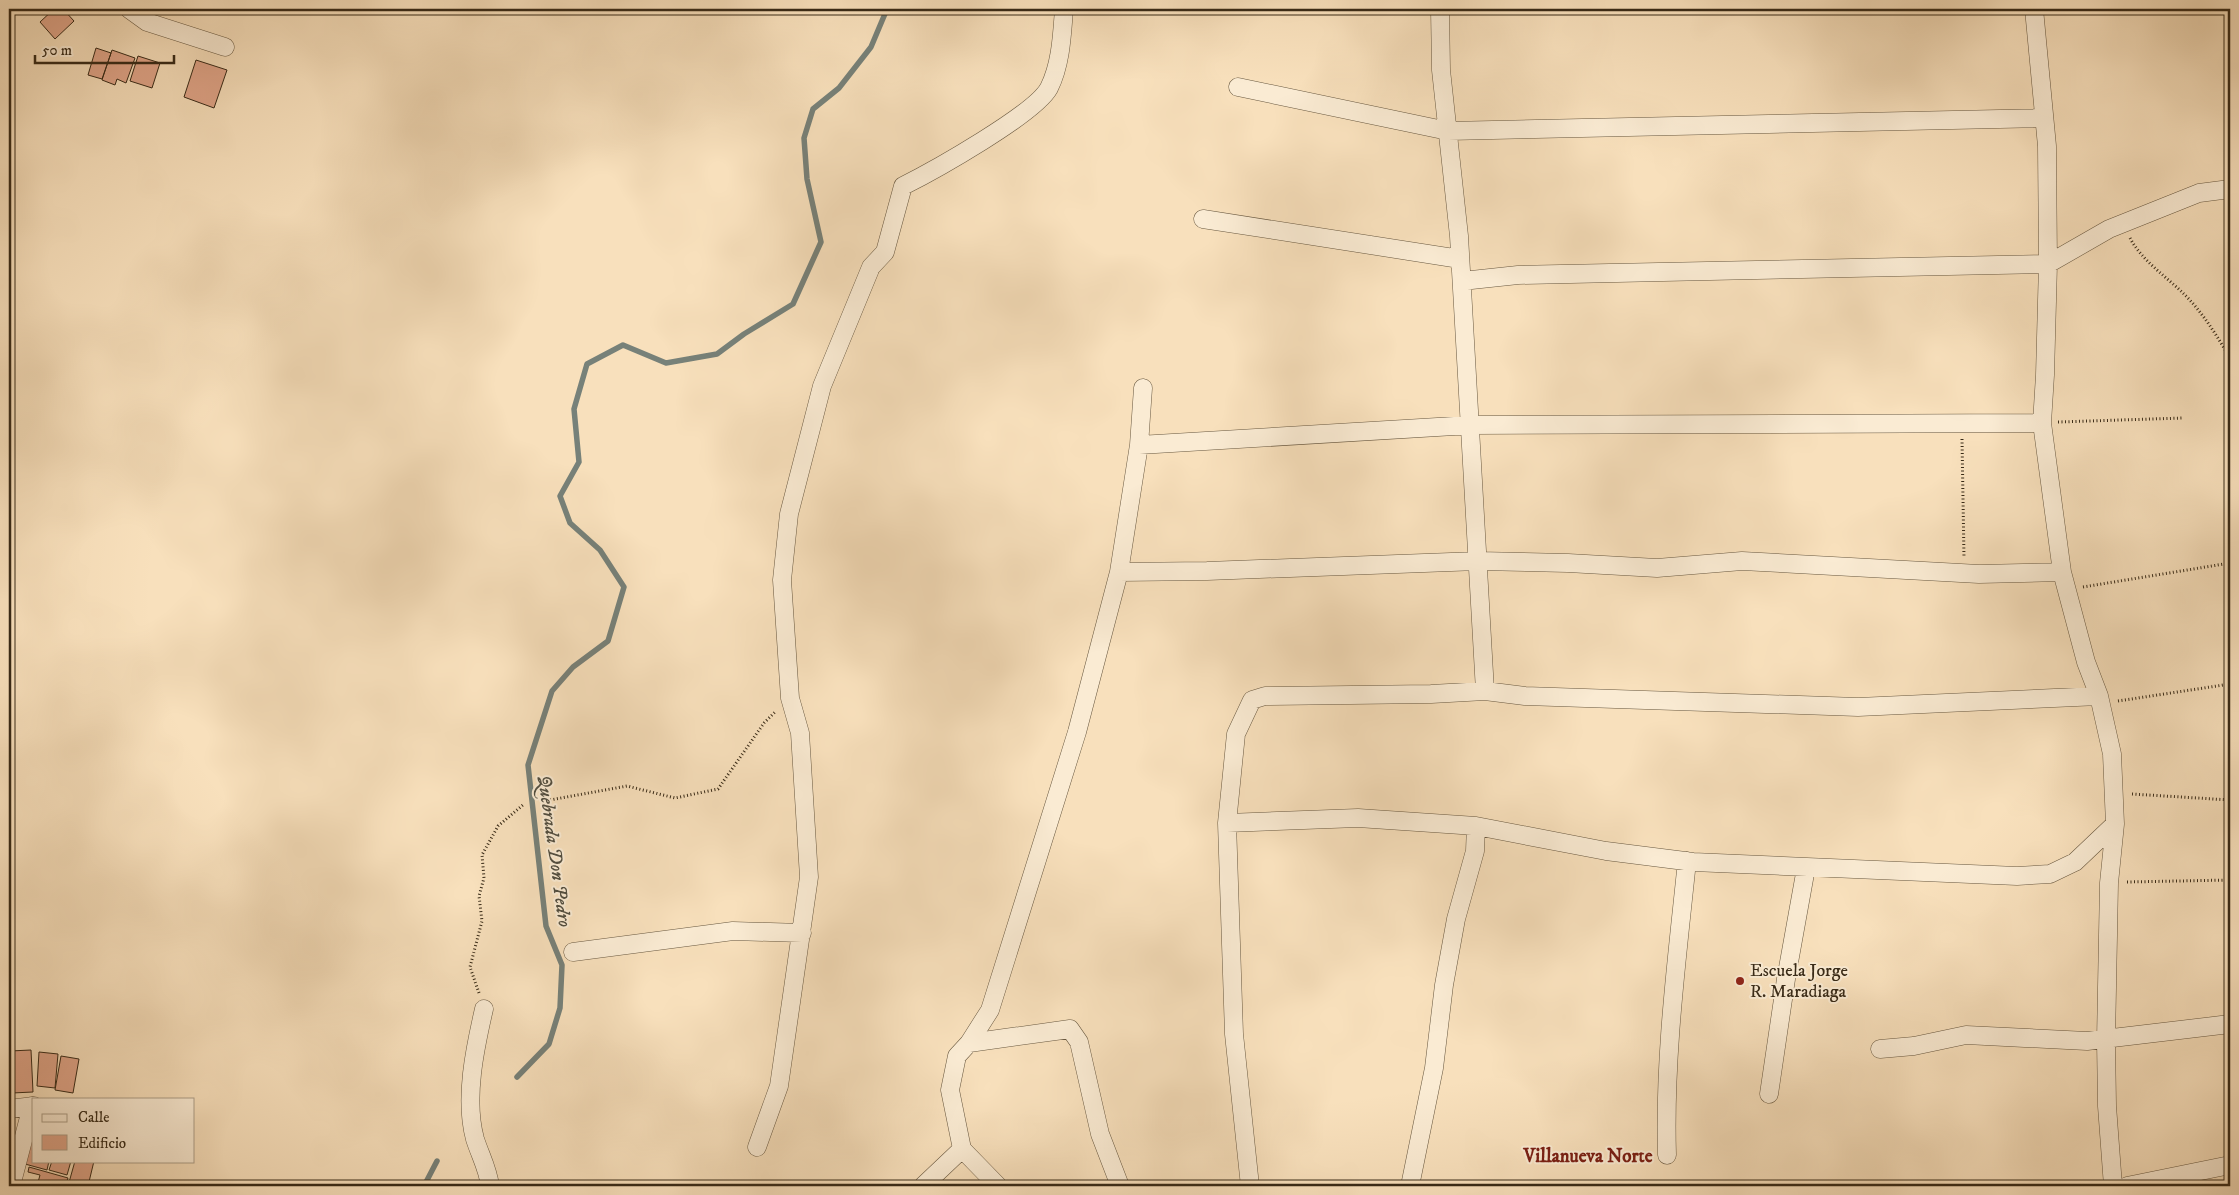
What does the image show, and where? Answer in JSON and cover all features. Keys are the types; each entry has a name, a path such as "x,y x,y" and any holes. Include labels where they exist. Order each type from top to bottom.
{"street":[{"path":"129,9 147,22 225,47"},
{"path":"757,1147 779,1086 809,877 800,733 790,698 782,580 789,514 822,386 871,267 885,252 903,186 944,165 1027,110 1048,88 1062,45 1064,9"},
{"path":"1440,9 1441,70 1462,281 1485,691"},
{"path":"2034,9 2046,146 2048,264 2042,423 2062,572 2086,662 2100,700 2112,754 2115,824 2109,883 2106,1040 2107,1106 2113,1186"},
{"path":"1238,86 1448,131 2044,118"},
{"path":"1462,281 1518,275 2048,264 2109,229 2199,192 2230,189"},
{"path":"1203,220 1460,258"},
{"path":"998,1186 962,1149 950,1090 957,1056 969,1043 990,1010 1077,732 1119,572 1139,445 1143,388"},
{"path":"1139,445 1471,425 2042,423"},
{"path":"1119,572 1207,571 1478,561 1568,563 1657,568 1742,561 1964,573 2062,572"},
{"path":"1250,1186 1234,1034 1226,823 1236,734 1252,700 1265,696 1430,694 1485,691 1525,696 1858,707 2100,700"},
{"path":"1226,823 1358,818 1476,826 1606,851 1687,861 1806,868 2017,876 2050,874 2074,862 2115,824"},
{"path":"1410,1186 1434,1068 1444,985 1456,919 1475,851 1476,826"},
{"path":"1667,1155 1666,1115 1669,1043 1687,861"},
{"path":"1769,1094 1786,979 1806,868"},
{"path":"573,952 733,931 802,932"},
{"path":"484,1009 475,1048 470,1093 475,1137 488,1171 490,1186"},
{"path":"1880,1049 1914,1046 1966,1035 2087,1041 2230,1024"},
{"path":"969,1043 1070,1029 1079,1042 1100,1134 1120,1186"},
{"path":"9,1109 32,1106"},
{"path":"11,1186 32,1110"},
{"path":"924,1186 962,1149"},
{"path":"2127,1186 2230,1165"}],"path":[{"path":"2123,224 2132,242 2186,296 2206,320 2230,358"},
{"path":"2042,423 2183,418"},
{"path":"1962,423 1964,573"},
{"path":"2068,589 2230,563"},
{"path":"2100,700 2230,684"},
{"path":"550,800 626,786 675,798 718,789 764,723 790,698"},
{"path":"2113,793 2230,800"},
{"path":"484,1009 470,967 482,921 479,896 484,878 482,855 498,826 524,804"},
{"path":"2109,883 2230,880"}],"building":[{"path":"54,9 63,9 74,21 55,39 40,22"},
{"path":"96,48 111,53 102,79 88,75"},
{"path":"112,50 135,58 126,83 117,79 115,85 102,80"},
{"path":"138,56 160,63 152,88 130,81"},
{"path":"196,60 227,70 214,108 184,97"},
{"path":"31,1050 33,1092 12,1093 10,1051"},
{"path":"39,1052 58,1054 55,1088 37,1086"},
{"path":"61,1056 79,1059 73,1093 55,1090"},
{"path":"32,1138 32,1162 49,1162 47,1170 25,1164"},
{"path":"52,1162 71,1162 67,1175 49,1170"},
{"path":"75,1162 94,1162 88,1186 68,1186"},
{"path":"29,1167 68,1178 65,1186 37,1186 40,1175 28,1172"}],"waterway":[{"name":"Quebrada Don Pedro","path":"517,1077 549,1044 560,1008 562,965 546,926 528,765 552,691 573,667 608,641 624,587 600,550 570,523 560,496 579,462 574,409 587,364 623,345 666,363 717,354 744,334 793,304 821,242 807,179 804,138 813,109 839,88 871,47 887,9"},
{"name":"Quebrada Don Pedro","path":"424,1186 437,1161"}],"place":[{"name":"Escuela Jorge R. Maradiaga","path":"1740,981"}],"district":[{"name":"Villanueva Norte","path":"1588,1156"}]}
